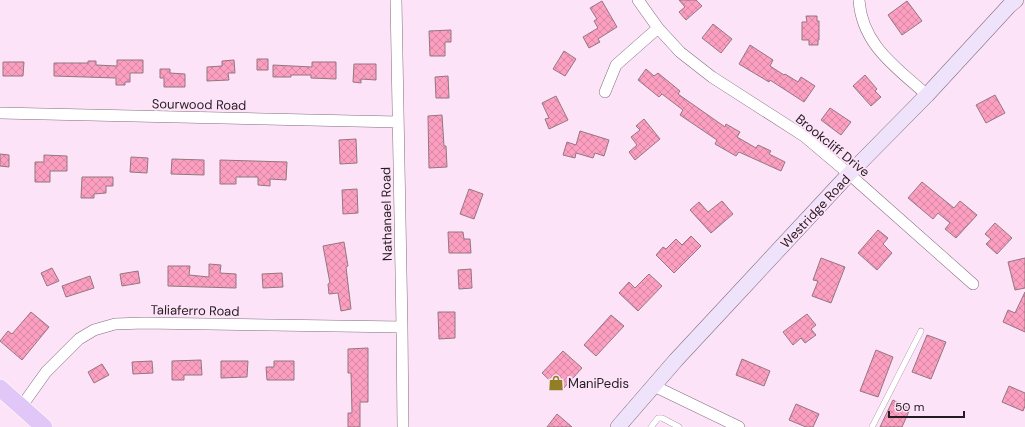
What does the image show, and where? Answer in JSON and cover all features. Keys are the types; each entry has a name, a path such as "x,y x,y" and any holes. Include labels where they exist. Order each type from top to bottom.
{"main road":[{"name":"Westridge Road","path":"618,427 676,360 849,174 927,95 1016,0"},
{"path":"0,388 44,427"}],"street":[{"name":"Nathanael Road","path":"396,0 403,427"},
{"name":"Brookcliff Drive","path":"638,0 658,28 680,52 712,77 804,136 973,284"},
{"path":"858,0 860,16 873,43 888,60 927,95"},
{"path":"605,92 616,65 658,28"},
{"name":"Sourwood Road","path":"0,113 398,122"},
{"name":"Taliaferro Road","path":"21,407 46,372 80,339 94,330 115,324 144,323 402,327"},
{"path":"654,386 732,425"}],"lane":[{"path":"872,427 920,331"},
{"path":"651,427 658,418 662,418 679,427"}],"building":[{"path":"679,0 696,0 702,6 686,20 679,12 685,7"},
{"path":"602,1 617,27 598,39 600,42 589,48 583,37 598,28 594,21 597,19 590,8"},
{"path":"907,1 922,21 902,35 888,15"},
{"path":"806,16 817,16 817,21 819,21 818,45 809,45 809,40 802,40 802,22 807,22"},
{"path":"713,24 732,39 721,53 702,38"},
{"path":"451,30 451,42 445,42 445,56 430,56 429,31"},
{"path":"750,45 773,60 770,66 784,75 785,74 798,82 801,77 815,86 804,102 770,80 769,82 739,64"},
{"path":"564,51 576,59 565,76 553,69"},
{"path":"257,59 268,59 268,70 257,70"},
{"path":"117,60 143,60 143,73 130,73 130,82 125,82 125,85 116,85 116,78 54,76 54,63 88,63 88,61 96,61 96,65 117,66"},
{"path":"234,60 235,73 228,73 229,80 207,81 207,67 222,66 222,61"},
{"path":"3,62 24,62 23,76 3,76"},
{"path":"312,62 336,62 336,79 311,78 311,75 273,77 273,65 312,67"},
{"path":"354,64 376,64 376,80 361,79 361,83 353,82"},
{"path":"160,69 170,69 170,73 185,74 185,87 164,87 164,78 160,78"},
{"path":"646,69 654,76 658,73 680,91 678,94 725,127 726,124 740,132 737,137 756,148 758,145 771,151 769,154 785,162 781,171 739,152 736,156 715,144 717,140 680,115 683,110 662,94 659,97 638,80"},
{"path":"865,75 877,89 875,91 881,97 871,106 853,86"},
{"path":"448,76 449,98 436,98 435,77"},
{"path":"995,95 1005,113 986,123 976,105"},
{"path":"556,96 568,120 549,129 545,119 549,118 542,103"},
{"path":"830,108 851,122 841,135 821,120"},
{"path":"442,115 447,167 429,168 428,116"},
{"path":"644,119 660,139 635,160 629,152 637,145 631,137 640,130 636,126"},
{"path":"580,131 609,140 604,156 595,153 593,158 576,153 575,158 563,155 567,142 576,145"},
{"path":"356,139 357,163 340,164 339,140"},
{"path":"0,154 9,155 9,167 0,166"},
{"path":"44,155 67,156 67,171 50,171 50,182 35,182 35,162 44,162"},
{"path":"131,157 148,158 147,173 130,172"},
{"path":"172,159 204,160 204,175 171,174"},
{"path":"220,160 287,162 286,180 270,179 270,186 258,185 258,177 236,177 236,184 220,184"},
{"path":"82,177 113,177 113,186 106,186 106,193 94,194 94,198 81,198"},
{"path":"922,182 954,208 960,201 977,215 956,238 945,229 950,223 938,213 933,219 908,198"},
{"path":"357,189 358,213 343,214 342,190"},
{"path":"469,189 483,194 474,219 460,214"},
{"path":"722,201 733,214 711,233 690,210 699,202 708,212"},
{"path":"995,223 1012,238 997,254 986,244 991,239 985,234"},
{"path":"878,230 888,238 883,244 892,253 877,270 858,253"},
{"path":"448,232 463,232 464,239 470,239 471,253 449,253"},
{"path":"691,236 701,246 674,273 656,255 663,247 666,249 676,239 682,245"},
{"path":"344,242 348,266 346,267 351,309 341,311 338,293 329,294 328,284 330,283 323,246"},
{"path":"821,258 845,267 831,303 812,296 818,281 813,280"},
{"path":"1025,258 1025,288 1015,290 1008,262"},
{"path":"209,264 221,265 220,273 236,274 236,288 168,286 168,266 190,266 189,275 209,277"},
{"path":"52,268 59,281 47,286 41,273"},
{"path":"471,269 472,288 459,289 458,270"},
{"path":"138,271 140,283 122,286 120,274"},
{"path":"282,273 283,287 263,288 262,274"},
{"path":"649,274 662,286 638,311 619,293 629,282 635,288"},
{"path":"90,276 94,288 66,297 62,286"},
{"path":"1025,292 1025,332 1003,322 1008,310 1015,313"},
{"path":"31,312 49,327 22,360 0,341 8,331 12,334"},
{"path":"438,312 455,312 455,338 439,339"},
{"path":"807,314 816,325 811,329 816,335 805,343 801,338 793,345 783,332"},
{"path":"611,315 624,326 596,356 584,345"},
{"path":"927,335 946,342 931,379 912,372"},
{"path":"368,348 368,402 360,402 360,427 348,427 348,413 352,413 351,373 348,373 348,349"},
{"path":"876,350 893,357 878,397 860,391"},
{"path":"563,351 582,368 561,391 542,373"},
{"path":"742,359 770,371 764,386 736,375"},
{"path":"201,360 202,375 184,375 184,380 172,380 172,361"},
{"path":"152,361 153,373 133,374 132,362"},
{"path":"221,361 248,361 247,377 221,378"},
{"path":"274,361 294,361 294,380 267,380 266,367 274,367"},
{"path":"102,364 109,375 94,383 88,372"},
{"path":"1009,386 1025,393 1025,406 1023,411 1002,402"},
{"path":"893,400 910,409 902,427 880,427"},
{"path":"796,404 819,414 813,427 806,427 789,420"},
{"path":"557,414 572,427 547,427"}],"place":[{"name":"ManiPedis","path":"556,383"}]}
